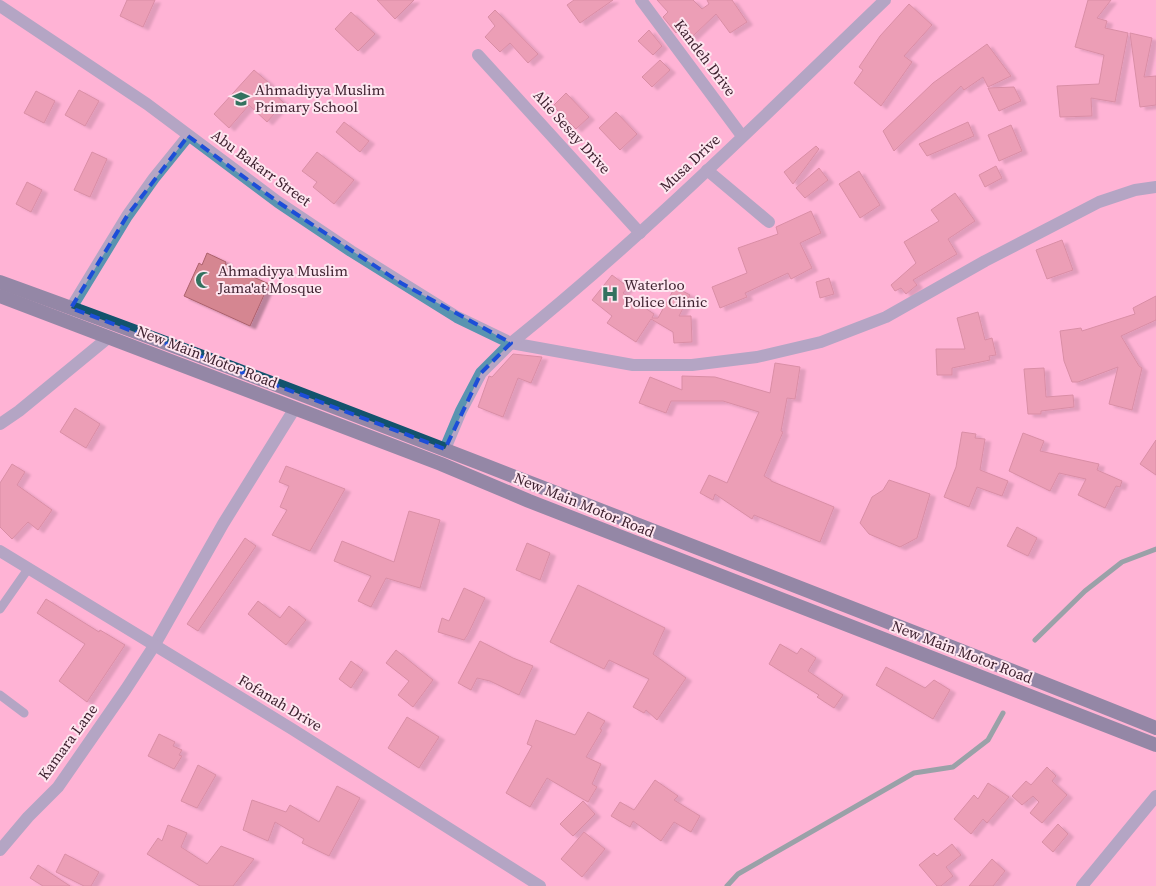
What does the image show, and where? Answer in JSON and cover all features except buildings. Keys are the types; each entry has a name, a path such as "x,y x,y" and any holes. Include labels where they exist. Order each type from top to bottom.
{"highway":[{"name":"New Main Motor Road","path":"0,282 445,449 1156,728"},
{"name":"New Main Motor Road","path":"0,296 441,464 529,501 1156,746"}],"street":[{"name":"Kandeh Drive","path":"641,0 742,136"},
{"name":"Musa Drive","path":"445,449 461,411 481,373 511,343 563,301 640,233 885,0"},
{"name":"Abu Bakarr Street","path":"0,6 147,104 278,202 401,284 457,317 511,343 633,365 692,365 758,357 821,342 886,317 993,257 1099,202 1135,190 1156,187"},
{"name":"Alie Sesay Drive","path":"478,55 640,233"},
{"path":"71,308 127,216 154,178 188,136"},
{"path":"707,170 769,222"},
{"path":"0,424 19,411 109,338"},
{"name":"Kamara Lane","path":"0,850 58,786 154,646 223,524 295,408"},
{"name":"Fofanah Drive","path":"0,551 292,729 540,886"},
{"path":"1082,886 1156,796"}],"lane":[{"path":"0,609 28,569"},
{"path":"0,695 24,713"}],"highlighted area":[{"path":"188,136 278,202 401,283 511,343 481,373 445,449 71,308 127,216"}],"waterway":[{"path":"1035,640 1085,591 1122,562 1156,549"},
{"path":"727,886 738,874 914,773 953,767 988,740 1003,713"}],"place":[{"name":"Ahmadiyya Muslim Primary School","path":"241,99"},
{"name":"Ahmadiyya Muslim Jama'at Mosque","path":"204,280"},
{"name":"Waterloo Police Clinic","path":"610,294"}]}
